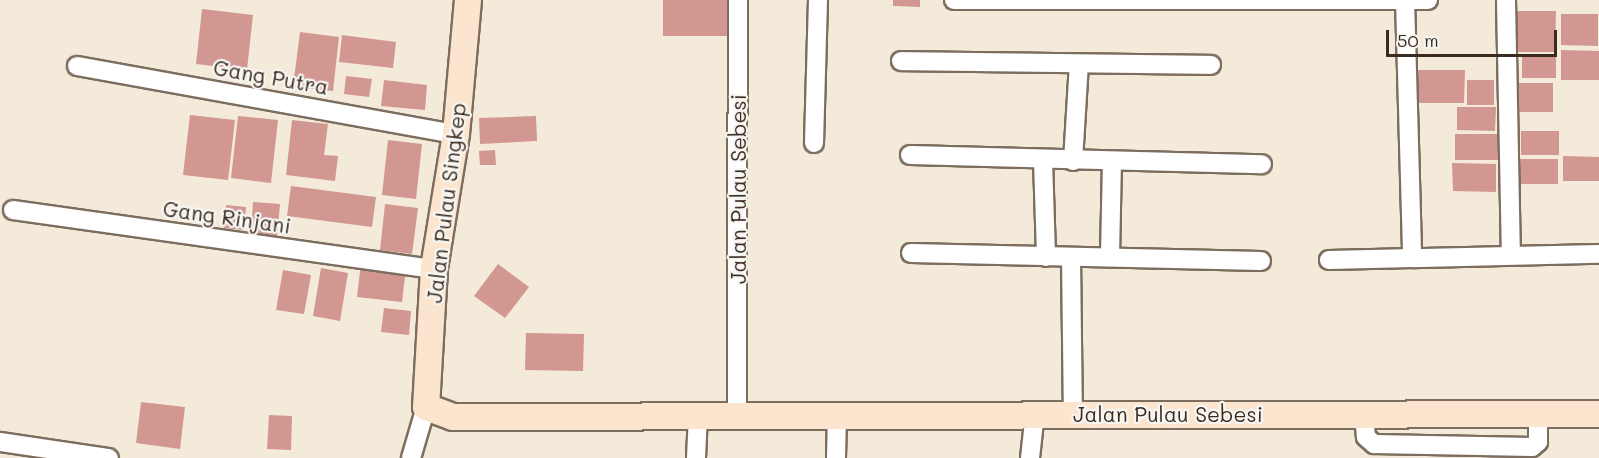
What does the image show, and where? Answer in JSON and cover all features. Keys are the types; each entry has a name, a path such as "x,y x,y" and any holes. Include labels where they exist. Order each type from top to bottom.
{"street":[{"name":"Jalan Pulau Singkep","path":"426,407 434,269 456,134 468,0"},
{"name":"Jalan Pulau Sebesi","path":"737,414 738,0"},
{"path":"814,143 818,0"},
{"path":"954,0 1428,0"},
{"path":"1405,0 1412,257"},
{"path":"1506,0 1511,255"},
{"path":"901,61 1211,64"},
{"path":"1074,161 1079,64"},
{"name":"Gang Putra","path":"77,66 456,134"},
{"path":"910,155 1074,161 1262,164"},
{"path":"1043,160 1047,257"},
{"path":"1110,256 1112,161"},
{"name":"Gang Rinjani","path":"13,210 434,269"},
{"path":"911,253 1261,261"},
{"path":"1329,260 1599,254"},
{"path":"1071,257 1073,414"},
{"name":"Jalan Pulau Sebesi","path":"426,407 464,419 698,414 1599,414"},
{"path":"411,458 426,407"},
{"path":"1030,458 1035,413"},
{"path":"696,458 698,414"},
{"path":"836,458 837,414"},
{"path":"1364,415 1369,442 1443,452 1532,447 1538,442 1538,414"},
{"path":"1443,452 1445,415"},
{"path":"0,442 109,458"}],"building":[{"path":"663,0 730,0 730,36 663,36"},
{"path":"893,0 920,0 920,7 893,6"},
{"path":"202,9 253,15 247,70 196,64"},
{"path":"1514,11 1556,11 1555,52 1514,52"},
{"path":"1561,14 1598,14 1598,46 1561,45"},
{"path":"300,32 339,37 333,91 293,87"},
{"path":"342,35 396,42 393,68 339,62"},
{"path":"1561,50 1599,51 1599,80 1561,80"},
{"path":"1522,56 1556,56 1556,78 1522,78"},
{"path":"1415,70 1465,70 1464,103 1415,103"},
{"path":"346,76 372,79 369,97 344,94"},
{"path":"384,80 427,85 425,110 381,106"},
{"path":"1467,80 1494,80 1494,105 1467,105"},
{"path":"1512,83 1553,83 1553,112 1512,112"},
{"path":"1457,107 1496,107 1495,131 1457,130"},
{"path":"190,115 235,120 228,180 183,175"},
{"path":"238,116 278,120 271,183 231,178"},
{"path":"536,116 537,141 480,144 479,118"},
{"path":"292,120 328,124 324,155 338,156 335,181 286,175"},
{"path":"1521,131 1559,131 1559,155 1521,155"},
{"path":"1455,134 1501,134 1501,160 1455,160"},
{"path":"388,140 422,144 416,199 382,195"},
{"path":"495,150 496,165 480,165 479,151"},
{"path":"1563,156 1599,157 1599,181 1563,181"},
{"path":"1519,159 1558,159 1558,184 1519,184"},
{"path":"1452,163 1496,164 1496,192 1453,191"},
{"path":"291,186 376,197 372,227 287,216"},
{"path":"253,202 280,204 277,236 251,234"},
{"path":"385,204 418,208 412,254 380,250"},
{"path":"226,205 246,207 244,230 224,228"},
{"path":"361,263 406,268 402,302 357,297"},
{"path":"498,264 529,287 505,318 474,296"},
{"path":"321,268 348,273 340,321 313,316"},
{"path":"283,270 311,275 304,314 276,310"},
{"path":"384,308 411,311 409,335 381,332"},
{"path":"526,333 584,334 583,371 525,370"},
{"path":"141,402 185,407 180,449 136,443"},
{"path":"269,415 292,416 291,450 267,449"}]}
